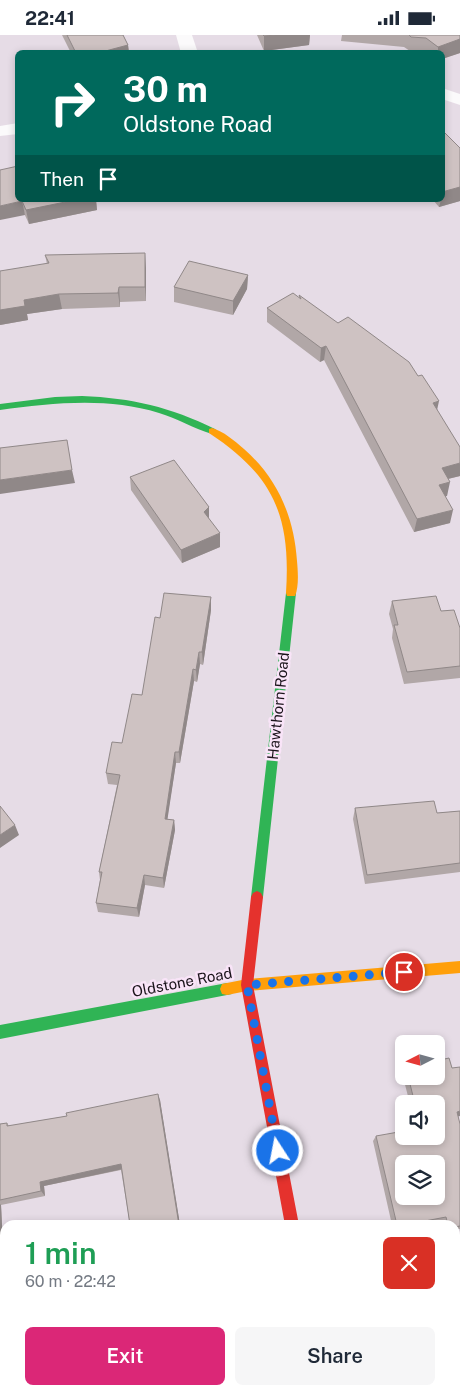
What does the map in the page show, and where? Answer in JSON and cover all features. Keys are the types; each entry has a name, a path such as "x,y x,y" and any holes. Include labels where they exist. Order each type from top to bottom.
{"street":[{"path":"184,35 189,50"},
{"path":"445,94 460,100"},
{"path":"0,131 15,128"},
{"name":"Hawthorn Road","path":"0,407 80,398 115,400 156,408 188,419 217,434 242,452 263,473 281,502 291,530 294,565 247,985 291,1220"},
{"name":"Oldstone Road","path":"0,1032 247,985 460,967"}],"building":[{"path":"67,35 123,35 128,45 109,50 74,50"},
{"path":"409,35 460,35 460,39 438,47 426,38 411,37"},
{"path":"445,133 460,148 460,187 445,191"},
{"path":"15,167 15,202 18,202 0,206 0,170"},
{"path":"22,202 65,202 26,210"},
{"path":"145,253 145,287 119,287 118,293 59,294 24,300 25,306 0,310 0,271 49,263 45,255"},
{"path":"189,261 248,275 233,301 174,287"},
{"path":"293,293 301,299 299,295 338,323 348,317 409,362 418,376 422,375 439,401 433,403 460,447 460,463 442,468 450,482 439,485 453,510 417,519 326,346 321,348 267,308"},
{"path":"67,440 72,470 0,480 0,448"},
{"path":"174,460 209,507 204,512 220,533 181,550 130,477"},
{"path":"164,593 211,597 202,652 199,652 196,670 193,669 179,752 175,752 165,819 174,820 163,878 144,875 137,908 96,903 102,872 99,872 120,775 106,773 112,742 122,743 132,694 142,695 155,617 160,618"},
{"path":"436,596 441,611 454,610 460,628 460,666 407,672 394,625 398,625 392,601"},
{"path":"434,801 437,813 460,811 460,863 367,875 355,808"},
{"path":"0,806 15,825 0,835"},
{"path":"449,1058 452,1068 460,1067 460,1111 457,1112 460,1124 460,1220 447,1220 446,1217 430,1220 396,1220 376,1136 395,1133 395,1145 445,1145 445,1095 413,1095 410,1085 445,1085 445,1059"},
{"path":"158,1094 178,1220 129,1220 121,1164 40,1182 41,1191 0,1200 0,1124 7,1123 7,1126 67,1116 66,1113"}],"traffic: fast":[{"path":"0,407 55,400 108,400 160,410 212,431"},
{"path":"257,897 291,593"},
{"path":"0,1032 227,989"}],"traffic: slow":[{"path":"212,431 234,445 252,462 267,479 278,499 286,520 291,543 293,567 291,593"},
{"path":"227,989 247,985 460,967"}],"traffic: jam":[{"path":"257,897 247,985 291,1220"}],"route":[{"path":"278,1151 247,985 404,972"}]}
